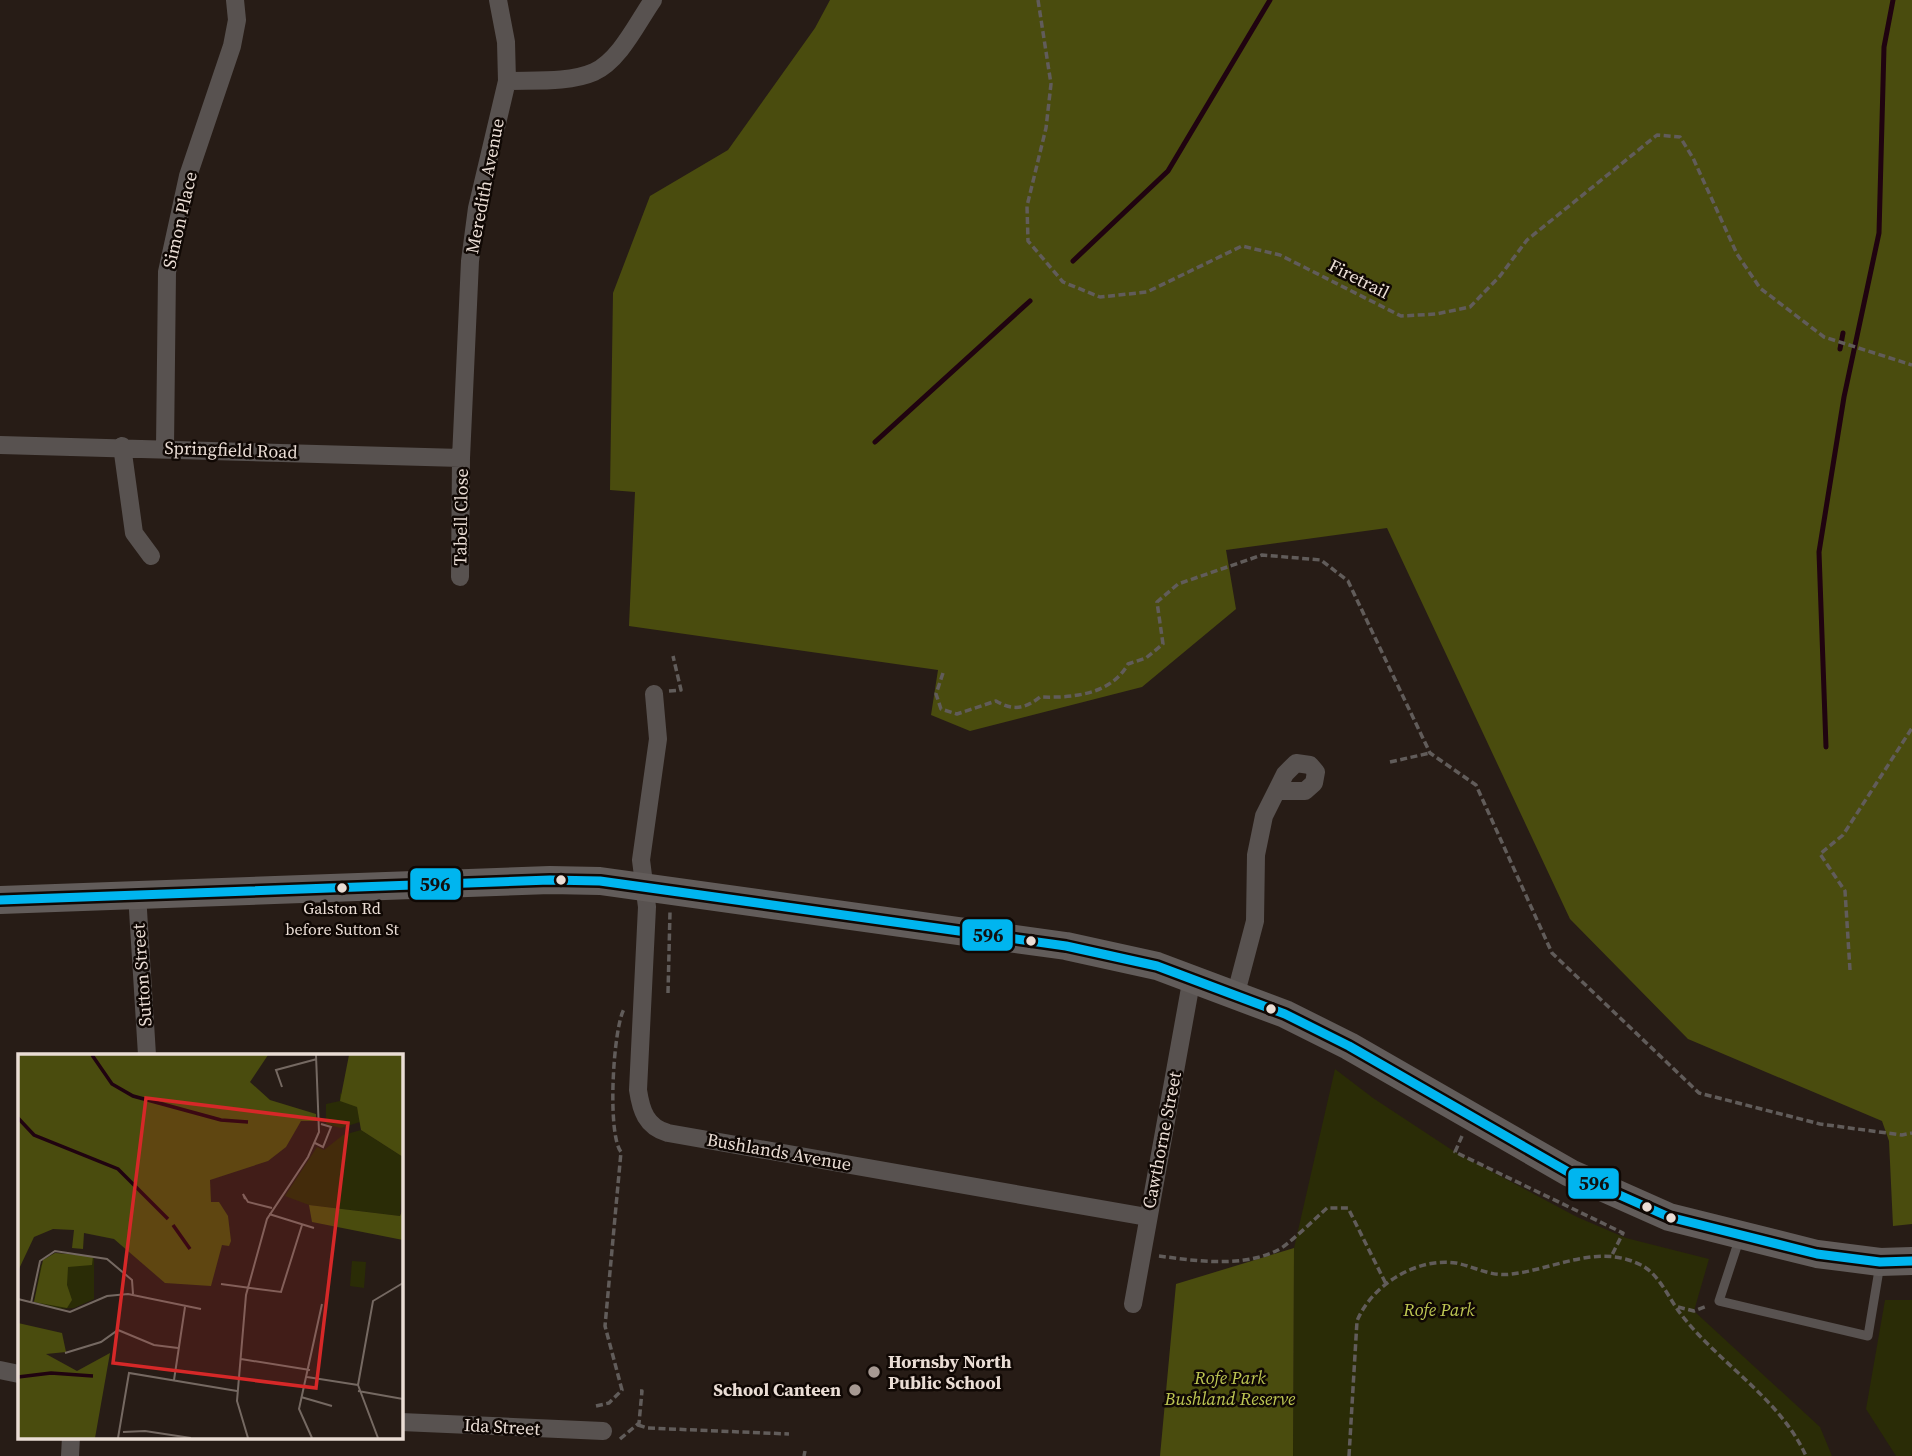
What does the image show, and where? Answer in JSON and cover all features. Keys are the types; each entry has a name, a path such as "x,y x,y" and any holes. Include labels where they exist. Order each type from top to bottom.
{"main road":[{"path":"0,900 550,880 645,886 804,912 1066,946 1192,977 1236,993 1349,1046 1570,1173 1669,1217 1817,1254 1880,1262 1912,1261"}],"street":[{"name":"Simon Place","path":"165,447 167,272 188,176 232,46 237,20 235,0"},
{"name":"Meredith Avenue","path":"461,458 470,261 477,208 507,81 506,42 498,0"},
{"path":"507,81 559,79 593,73 608,62 653,0"},
{"name":"Springfield Road","path":"0,445 165,447 461,458"},
{"path":"122,446 134,533 151,556"},
{"name":"Tabell Close","path":"460,577 461,458"},
{"path":"645,886 641,860 657,739 654,694"},
{"path":"1236,993 1255,921 1256,855 1264,816 1279,791"},
{"name":"Bushlands Avenue","path":"645,886 647,907 638,1090 642,1111 653,1126 668,1133 1147,1217"},
{"name":"Sutton Street","path":"137,894 147,1054"},
{"name":"Cawthorne Street","path":"1133,1304 1192,977"},
{"path":"0,1370 18,1374"},
{"name":"Ida Street","path":"402,1422 607,1436"},
{"path":"71,1438 71,1456"}],"lane":[{"path":"1740,1236 1719,1301 1868,1336 1880,1262"}],"path":[{"name":"Firetrail","path":"1038,0 1051,83 1046,128 1027,206 1028,241 1063,282 1100,298 1147,292 1242,246 1280,255 1401,316 1436,314 1469,307 1500,276 1527,240 1657,135 1680,137 1693,158 1737,254 1760,288 1824,337 1912,365"},
{"path":"943,673 936,694 942,709 957,715 996,701 1008,708 1028,707 1040,697 1066,697 1098,690 1121,677 1128,664 1146,657 1163,644 1157,602 1178,584 1262,555 1321,560 1349,581 1430,752 1476,785 1552,953 1699,1093 1820,1124 1902,1135 1912,1133"},
{"path":"654,694 681,690 673,656"},
{"path":"1850,971 1845,891 1820,854 1843,835 1912,728"},
{"path":"1390,762 1430,752"},
{"path":"668,993 669,911"},
{"path":"1462,1136 1455,1152 1623,1233 1612,1255"},
{"path":"596,1406 609,1404 624,1390 605,1326 621,1152"},
{"path":"1142,1254 1207,1262 1235,1261 1279,1250 1327,1208 1336,1206 1348,1208 1385,1284"},
{"path":"1349,1456 1357,1321 1364,1304 1385,1284 1405,1273 1445,1262 1457,1263 1484,1274 1502,1276 1612,1255 1643,1266 1653,1273 1676,1306 1789,1426 1806,1456"},
{"path":"1676,1306 1694,1311 1719,1301"},
{"path":"607,1436 627,1435 638,1425 640,1391"},
{"path":"638,1425 647,1429 789,1434"}],"green space":[{"path":"830,0 1912,0 1912,1224 1893,1226 1889,1141 1882,1121 1688,1039 1570,919 1387,528 1226,550 1236,609 1142,687 970,731 931,715 938,670 629,626 635,492 610,490 613,293 650,196 728,150 815,28"},
{"name":"Rofe Park","path":"1335,1069 1373,1098 1455,1152 1577,1217 1626,1238 1709,1259 1694,1311 1820,1427 1832,1456 1293,1456 1294,1248"},
{"name":"Rofe Park Bushland Reserve","path":"1294,1248 1293,1456 1160,1456 1176,1284"},
{"path":"1885,1300 1912,1300 1912,1456 1896,1456 1866,1409"}],"waterway":[{"path":"1073,261 1168,171 1270,0"},
{"path":"1826,747 1819,552 1844,397 1879,233 1884,47 1893,0"},
{"path":"875,442 1030,301"},
{"path":"1840,349 1843,333"}],"transit line":[{"name":"596","path":"0,900 550,880 600,881 1066,946 1157,966 1285,1014 1349,1046 1570,1173 1669,1217 1817,1254 1880,1262 1912,1261"}],"place":[{"name":"Galston Rd before Sutton St","path":"342,888"},
{"name":"Hornsby North Public School","path":"874,1372"},
{"name":"School Canteen","path":"855,1390"}]}
